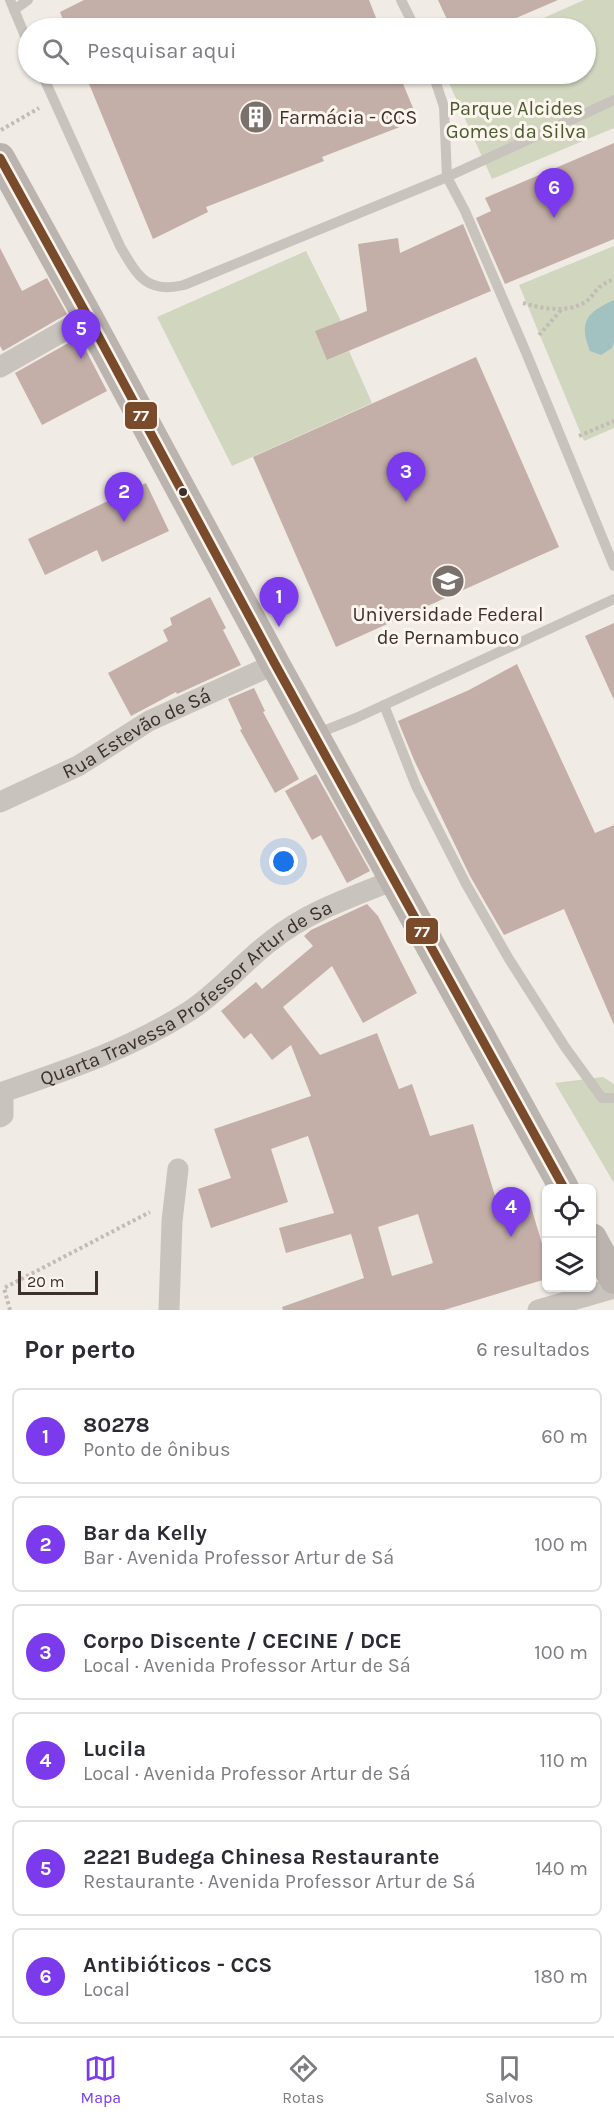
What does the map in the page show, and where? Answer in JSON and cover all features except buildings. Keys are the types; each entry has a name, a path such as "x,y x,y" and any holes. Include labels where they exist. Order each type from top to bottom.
{"street":[{"path":"0,158 274,664 562,1184"},
{"path":"0,367 88,317"},
{"name":"Rua Estevão de Sá","path":"0,802 78,766 149,721 274,664"},
{"name":"Quarta Travessa Professor Artur de Sa","path":"0,1117 3,1115 3,1092 72,1068 138,1041 190,1011 272,940 299,922 330,905 394,880"},
{"path":"169,1310 174,1199 178,1169"},
{"path":"596,1247 614,1279"},
{"path":"538,1310 614,1288"}],"lane":[{"path":"18,19 12,5 28,0"},
{"path":"401,0 410,18"},
{"path":"46,84 120,246 135,272 150,284 175,287 447,177 614,100"},
{"path":"436,84 444,107 447,177 465,211 525,350 614,566"},
{"path":"314,735 614,599"},
{"path":"384,705 416,786 466,884 509,959 565,1047 602,1098 614,1098"}],"path":[{"path":"0,130 54,101"},
{"path":"502,297 543,308 562,309 577,306 589,299 599,286 614,279"},
{"path":"525,350 562,309"},
{"path":"563,443 614,421"},
{"path":"10,1310 4,1288 174,1199"}],"green space":[{"name":"Parque Alcides Gomes da Silva","path":"584,0 614,0 614,128 492,179 449,84 596,84 596,18 544,18"},
{"path":"614,246 614,428 584,441 519,285"},
{"path":"306,251 341,321 327,360 349,351 372,403 232,466 157,317"},
{"path":"603,1077 614,1084 614,1183 555,1083"}],"water":[{"path":"614,300 614,342 612,348 601,355 590,351 586,341 585,325 591,314"}],"transit line":[{"name":"77","path":"0,158 275,664 562,1184"}],"place":[{"name":"Farmácia - CCS","path":"256,117"},
{"name":"Antibióticos - CCS","path":"554,218"},
{"name":"2221 Budega Chinesa Restaurante","path":"81,359"},
{"name":"Corpo Discente / CECINE / DCE","path":"406,502"},
{"name":"Bar da Kelly","path":"124,522"},
{"name":"Universidade Federal de Pernambuco","path":"448,581"},
{"name":"80278","path":"279,627"},
{"name":"Lucila","path":"511,1237"}]}
